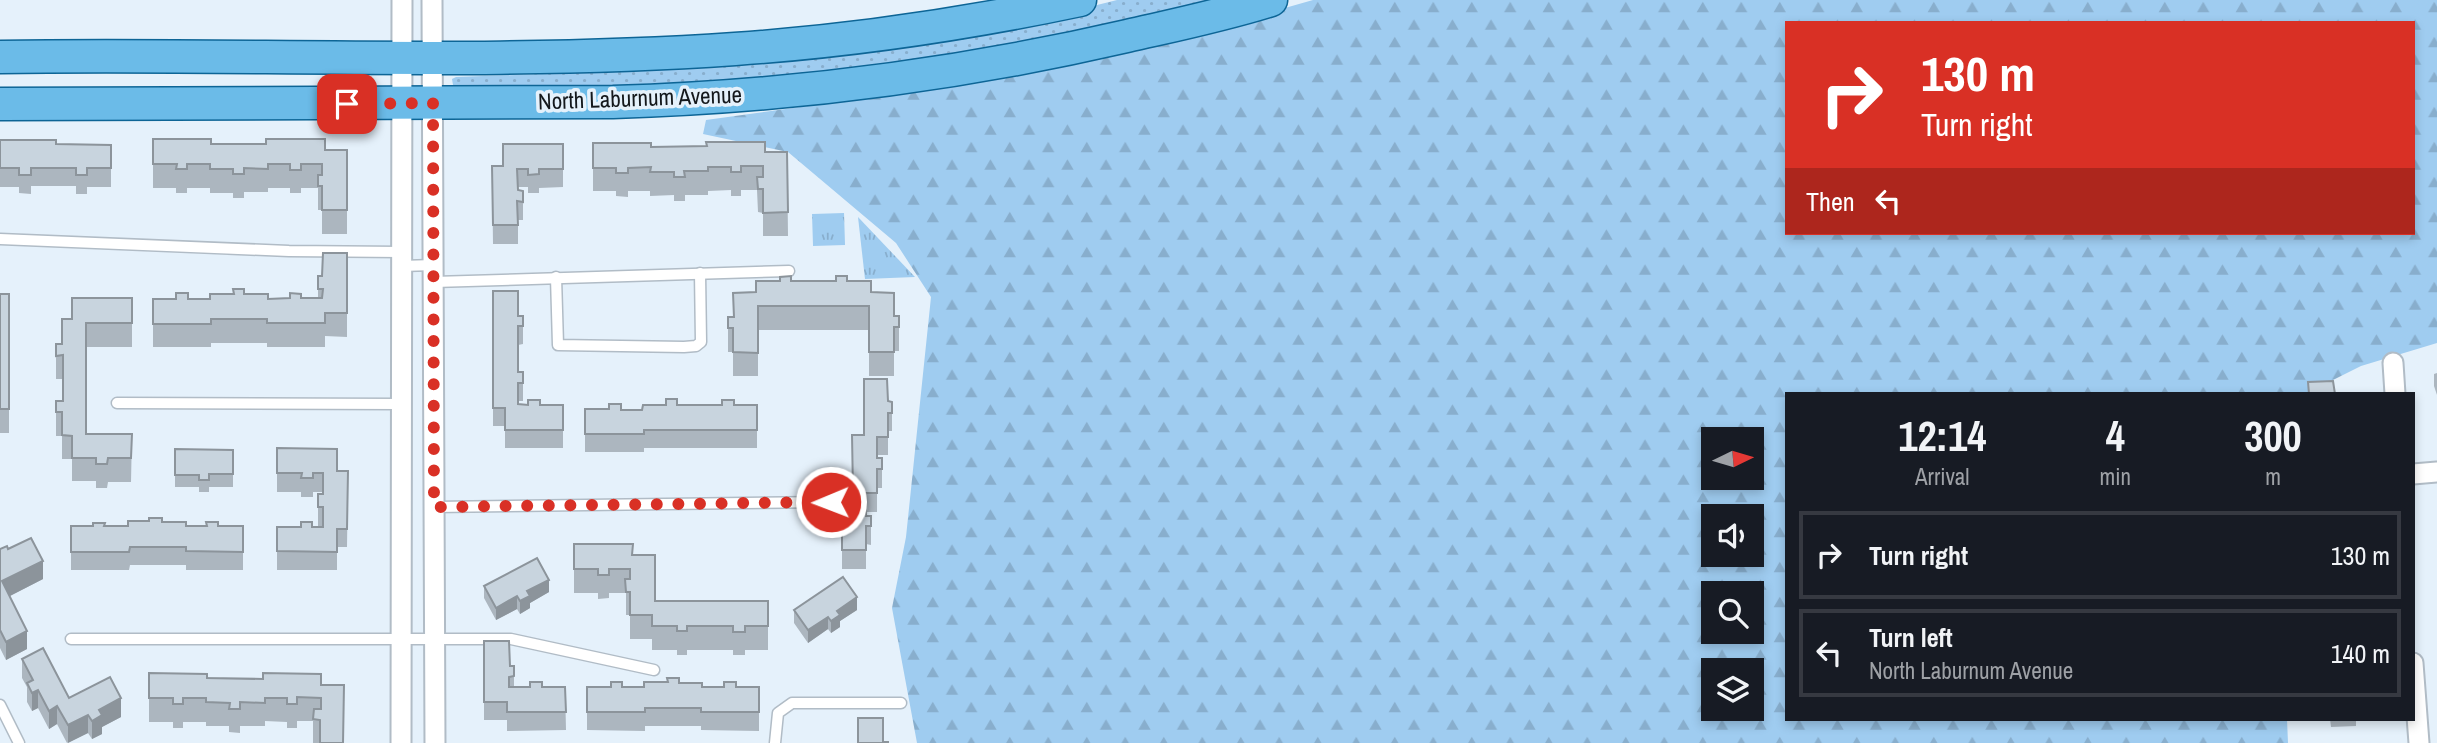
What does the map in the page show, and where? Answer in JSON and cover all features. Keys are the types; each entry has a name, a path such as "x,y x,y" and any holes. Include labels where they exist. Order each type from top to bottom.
{"main road":[{"name":"North Laburnum Avenue","path":"0,57 433,58 574,56 736,49 932,27 1080,0"},
{"name":"North Laburnum Avenue","path":"0,104 402,104 693,100 859,84 1067,50 1271,0"}],"street":[{"path":"401,743 402,0"},
{"path":"432,0 435,743"},
{"path":"2393,363 2395,392"},
{"path":"2415,474 2437,472"},
{"path":"2415,690 2419,743"}],"lane":[{"path":"0,239 289,251 401,259 434,274 556,277 789,271"},
{"path":"556,277 558,345 684,347 696,346 701,342 700,273"},
{"path":"117,403 401,404"},
{"path":"434,507 831,502"},
{"path":"71,639 511,639 654,670"},
{"path":"775,743 778,713 792,703 901,703"},
{"path":"0,705 19,743"}],"green space":[{"path":"1117,0 1224,0 980,54 823,75 631,87 460,89 453,85 452,79 569,73 611,65 1077,10"},
{"path":"1313,0 2437,0 2437,343 2361,366 2309,392 1785,392 1785,721 2287,721 2288,743 917,743 892,608 906,537 931,297 896,243 788,152 703,134 706,120 895,94 1172,40"},
{"path":"844,213 845,245 813,246 812,214"},
{"path":"858,217 915,277 865,279"}],"building":[{"path":"153,139 211,139 211,144 266,144 266,139 325,139 325,150 347,150 347,210 322,210 322,186 318,186 318,175 322,175 322,164 301,164 301,170 290,170 290,164 268,164 268,169 244,168 244,174 233,174 233,169 210,169 210,164 187,164 187,169 176,169 177,164 153,164"},
{"path":"0,140 56,140 56,144 111,145 111,168 87,168 87,175 76,175 76,168 31,168 31,175 19,175 19,168 0,168"},
{"path":"706,142 765,142 765,152 787,152 788,212 763,213 763,189 758,189 757,177 763,177 763,166 741,166 741,172 731,172 731,167 708,167 708,171 684,171 685,177 674,177 674,172 650,172 651,167 628,168 628,173 616,173 616,168 593,168 593,143 651,143 651,147 707,146"},
{"path":"503,144 563,144 563,169 539,169 539,174 528,175 528,169 517,169 518,190 523,191 523,202 517,201 518,225 493,225 492,166 503,166"},
{"path":"323,253 347,253 347,313 325,313 325,323 211,319 211,324 153,324 153,299 176,299 176,293 188,293 188,299 210,299 210,294 234,294 233,289 244,289 244,294 268,294 268,299 290,298 290,293 301,294 301,298 322,298 323,289 318,289 318,276 322,276"},
{"path":"791,276 791,281 836,281 836,276 847,276 847,281 871,281 871,292 894,293 894,316 899,316 899,327 894,327 894,352 869,352 869,306 758,306 758,353 733,352 733,328 728,328 728,317 734,317 733,293 756,292 756,281 780,281 780,277"},
{"path":"493,291 518,291 518,316 523,316 523,326 518,326 518,372 523,372 523,383 518,383 518,404 528,405 528,400 540,400 540,405 563,405 563,430 505,430 505,408 493,408"},
{"path":"0,294 9,294 9,409 0,409"},
{"path":"72,298 132,298 132,323 86,323 86,434 132,434 131,458 108,458 107,464 96,464 96,458 72,458 72,436 62,435 62,412 56,412 56,401 63,401 63,355 56,356 56,344 62,344 62,319 72,319"},
{"path":"864,379 887,379 888,401 892,402 892,413 888,413 888,437 877,437 877,458 882,458 882,469 877,469 877,493 866,493 866,516 871,516 871,526 866,526 866,550 842,550 842,492 853,491 852,435 864,435"},
{"path":"2333,381 2335,392 2309,392 2308,382"},
{"path":"666,399 677,399 677,405 722,405 722,400 734,400 734,405 757,405 757,430 644,430 644,434 585,434 585,409 609,409 609,404 621,404 621,410 642,410 643,405 666,405"},
{"path":"277,448 337,449 337,471 348,471 347,529 337,529 337,552 277,551 277,527 301,527 301,522 312,522 312,527 323,527 323,507 318,507 318,494 323,494 323,473 313,473 313,478 301,478 302,473 277,473"},
{"path":"175,449 233,450 233,474 209,474 209,480 199,480 199,475 175,475"},
{"path":"149,518 162,518 162,522 186,522 186,526 207,526 206,522 218,522 218,526 243,526 243,552 186,551 186,547 130,547 129,552 71,552 71,526 105,523 104,526 128,526 128,521 149,521"},
{"path":"31,538 43,561 2,581 27,631 6,642 0,630 0,549 7,546 8,549"},
{"path":"574,544 633,544 632,555 655,555 655,601 768,601 768,626 745,626 745,632 733,632 733,626 687,626 687,631 677,631 677,626 652,626 652,615 630,615 630,592 626,592 625,579 630,579 630,569 609,569 609,575 598,575 598,569 574,569"},
{"path":"537,558 549,580 527,591 530,596 520,601 517,596 496,608 484,586"},
{"path":"843,577 857,597 837,611 840,615 831,621 828,617 808,630 794,610"},
{"path":"484,641 509,641 510,666 514,666 514,676 509,677 509,687 530,687 530,682 542,682 542,687 565,687 566,712 507,712 507,702 484,702"},
{"path":"43,648 69,698 110,677 121,698 99,710 102,715 92,721 88,715 68,725 57,706 49,711 38,690 32,693 27,683 33,680 22,659"},
{"path":"149,673 263,679 263,673 321,674 321,685 344,685 343,743 320,743 320,720 313,719 314,709 321,709 321,698 297,697 297,704 287,704 287,698 265,698 265,703 240,702 240,709 229,709 230,703 206,702 206,698 183,698 183,704 173,704 173,698 149,698"},
{"path":"667,678 679,678 679,683 702,683 702,687 724,687 724,682 736,682 736,687 759,687 759,712 645,708 645,712 587,712 587,687 611,687 611,682 622,682 622,687 644,687 644,682 668,682"},
{"path":"858,718 883,718 883,742 888,743 858,743"}],"route":[{"path":"347,104 433,103 434,507 831,502"}]}
